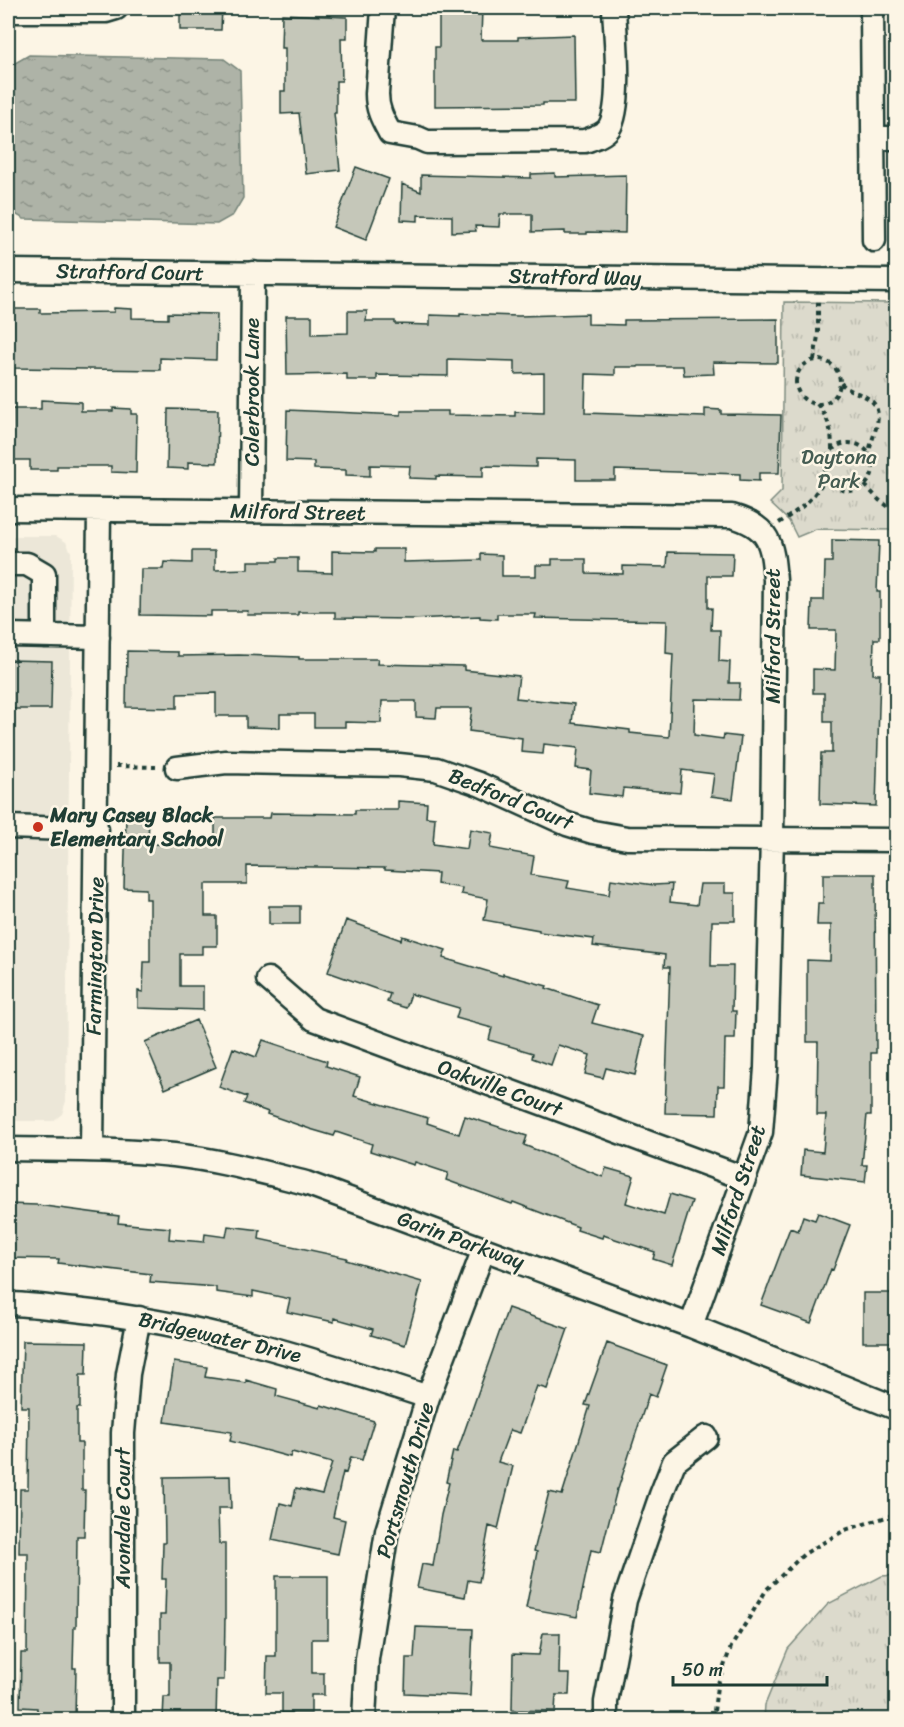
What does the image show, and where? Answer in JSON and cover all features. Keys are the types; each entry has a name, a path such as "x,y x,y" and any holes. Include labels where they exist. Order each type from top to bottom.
{"street":[{"path":"8,11 106,12 116,8"},
{"path":"383,8 377,94 380,115 390,133 427,142 585,141 608,129 614,117 616,87 614,8"},
{"path":"872,8 874,240"},
{"path":"873,138 897,138"},
{"name":"Stratford Court","path":"8,271 253,273"},
{"name":"Stratford Way","path":"253,273 897,281"},
{"name":"Colerbrook Lane","path":"251,512 253,273"},
{"name":"Milford Street","path":"8,509 732,516 749,521 765,533 772,551 775,580 772,838 766,1068 761,1132 691,1326"},
{"name":"Farmington Drive","path":"92,1150 99,510"},
{"path":"8,564 27,564 44,574 44,636"},
{"path":"8,635 98,637"},
{"name":"Bedford Court","path":"177,768 226,762 399,765 436,769 479,784 567,824 593,832 627,838 897,840"},
{"path":"15,828 97,830"},
{"name":"Oakville Court","path":"268,979 314,1019 744,1178"},
{"name":"Garin Parkway","path":"8,1149 92,1150 175,1155 241,1166 306,1183 691,1326 897,1408"},
{"name":"Portsmouth Drive","path":"364,1719 367,1659 387,1531 428,1397 484,1249"},
{"name":"Bridgewater Drive","path":"8,1304 139,1318 205,1330 310,1358 428,1397"},
{"name":"Avondale Court","path":"123,1719 123,1433 128,1374 139,1318"},
{"path":"606,1719 606,1702 625,1600 660,1495 674,1462 706,1437"}],"path":[{"path":"813,360 818,336 818,280"},
{"path":"813,360 827,362 834,367 839,374 840,382 833,398 817,404 802,397 796,381 803,366 813,360"},
{"path":"840,382 852,392 869,399 877,408 878,422 868,454"},
{"path":"817,404 829,421 832,430 832,450"},
{"path":"850,443 859,446 868,454 873,468 871,477 865,485 848,492 831,484 826,476 825,466 832,450 850,443"},
{"path":"765,533 810,501 826,476"},
{"path":"865,485 879,500 897,512"},
{"path":"97,765 177,768"},
{"path":"713,1719 717,1686 731,1647 767,1589 804,1554 845,1530 897,1514"}],"shaded area":[{"name":"Mary Casey Black Elementary School","path":"8,536 56,536 66,542 71,552 66,1101 62,1114 53,1121 8,1121"}],"green space":[{"name":"Daytona Park","path":"784,302 896,303 896,530 816,529 797,537 789,521 770,503 782,491"},
{"path":"896,1575 896,1719 764,1719 765,1705 788,1649 828,1604 882,1576"}],"water":[{"path":"29,55 224,59 240,71 243,198 233,215 217,224 24,219 17,215 13,208 11,76 15,63"}],"building":[{"path":"180,8 222,8 221,30 180,30"},
{"path":"439,8 482,8 481,40 518,40 518,37 574,35 575,103 435,106 435,47 439,47"},
{"path":"282,14 347,17 347,38 341,38 342,81 336,81 336,113 334,113 340,170 306,174 299,113 281,114 281,91 285,91 285,48 281,48"},
{"path":"356,167 389,179 366,240 333,227"},
{"path":"555,173 555,177 626,175 625,233 532,232 532,214 500,214 499,227 475,226 476,231 452,232 452,216 418,215 418,221 401,220 402,184 421,192 421,175 531,178 531,174"},
{"path":"114,308 132,309 132,318 168,319 168,313 217,314 216,360 160,358 160,370 12,368 13,309 40,309 40,313 114,312"},
{"path":"348,311 367,311 366,321 395,321 395,324 430,325 430,315 460,316 460,314 519,316 588,314 588,324 624,325 624,320 778,319 778,363 713,362 714,374 684,375 683,366 638,366 615,367 615,375 586,374 585,413 705,417 705,409 721,410 721,414 781,415 779,473 759,473 759,481 740,480 740,474 615,470 615,480 576,480 576,460 536,459 536,467 483,466 483,477 436,476 436,479 409,478 410,466 370,465 370,476 346,475 346,470 314,469 314,462 286,461 287,410 401,415 401,411 448,411 448,415 515,416 515,412 544,413 544,373 515,374 515,361 448,359 448,376 377,375 377,380 347,380 347,374 287,375 286,316 312,316 312,334 348,333"},
{"path":"41,400 81,402 81,411 131,409 131,414 137,414 136,473 111,472 111,466 57,466 57,470 30,470 30,460 11,460 12,409 41,409"},
{"path":"168,409 218,410 217,463 188,462 188,469 167,468"},
{"path":"832,540 879,541 877,592 880,592 880,639 874,639 873,674 880,674 876,806 820,804 821,753 832,753 832,722 824,722 824,693 813,693 813,669 835,670 836,630 811,630 812,600 824,600 825,562 832,562"},
{"path":"375,549 404,549 404,562 481,560 481,554 502,555 502,576 536,576 536,565 552,565 552,559 586,559 586,573 623,574 623,566 667,567 668,552 733,553 732,576 708,576 708,608 712,608 711,630 720,630 719,661 730,662 729,683 740,683 739,700 695,699 694,735 723,739 724,735 741,737 733,799 711,796 714,774 682,770 680,793 623,788 622,797 589,793 591,770 576,768 578,748 544,744 543,754 521,752 522,738 469,731 472,708 437,708 436,718 416,717 416,701 382,701 381,723 345,722 345,727 314,727 314,714 280,714 280,728 246,727 246,716 216,716 216,693 177,694 177,708 126,707 127,651 178,652 178,656 239,655 299,657 299,659 378,659 377,664 464,666 464,670 519,676 516,698 574,704 572,723 669,737 673,654 666,653 667,621 535,618 536,614 497,614 497,619 480,618 480,616 412,619 335,618 335,612 247,615 248,611 211,611 211,616 140,615 141,569 163,569 164,562 192,563 192,551 215,551 215,570 248,569 248,561 298,558 298,572 332,573 332,551 375,552"},
{"path":"8,660 52,661 51,709 8,709"},
{"path":"398,801 427,803 426,817 435,818 433,844 467,849 470,829 493,833 490,848 534,856 531,875 569,881 567,888 609,895 611,879 654,885 672,884 670,902 697,905 700,884 725,884 725,893 735,893 735,921 712,921 711,966 733,966 732,1011 736,1011 735,1039 725,1039 724,1086 718,1086 717,1114 665,1113 670,967 664,967 665,955 593,946 594,939 539,932 539,930 484,920 488,899 461,894 462,888 437,884 438,873 385,870 385,868 247,866 247,884 205,884 205,916 217,916 217,946 202,946 202,954 180,954 180,986 203,986 203,1010 138,1008 138,991 143,992 144,962 150,962 150,899 146,899 146,889 124,888 126,817 149,817 148,844 195,845 195,839 215,839 215,818 270,818 271,813 355,814 355,810 398,810"},
{"path":"823,874 875,874 876,1053 871,1053 871,1115 867,1115 862,1165 867,1165 865,1182 801,1175 803,1150 823,1152 826,1115 817,1115 818,1042 807,1042 807,960 830,961 831,925 817,925 818,903 823,903"},
{"path":"269,906 300,906 300,924 269,924"},
{"path":"346,920 401,940 402,936 446,950 443,958 547,986 546,988 598,1005 592,1023 644,1036 635,1075 606,1068 603,1078 585,1074 590,1055 558,1045 551,1065 532,1058 533,1053 489,1040 492,1028 456,1018 459,1008 411,994 406,1008 387,1002 390,994 328,972"},
{"path":"196,1020 216,1067 165,1089 145,1042"},
{"path":"263,1040 327,1061 326,1066 360,1077 354,1096 428,1118 427,1123 459,1134 465,1116 527,1136 524,1145 603,1177 606,1168 634,1176 626,1203 664,1215 670,1194 692,1201 672,1265 653,1259 655,1252 603,1235 602,1238 577,1230 578,1227 513,1202 512,1204 446,1180 448,1173 370,1151 372,1144 336,1132 334,1136 267,1114 268,1112 244,1103 247,1097 219,1087 233,1048 256,1057"},
{"path":"8,1204 37,1205 119,1216 118,1223 170,1228 169,1239 204,1242 205,1234 226,1237 228,1226 260,1230 259,1239 347,1258 346,1260 422,1282 405,1345 371,1335 373,1329 334,1318 334,1322 287,1312 290,1299 253,1291 253,1297 216,1292 216,1287 150,1282 151,1274 58,1263 59,1259 8,1258"},
{"path":"818,1213 850,1225 811,1323 761,1305 790,1228 798,1231 803,1216 815,1220"},
{"path":"863,1293 897,1293 897,1342 863,1342"},
{"path":"508,1308 568,1329 547,1389 537,1386 520,1433 510,1430 498,1462 513,1466 498,1529 489,1526 479,1582 468,1580 465,1597 417,1588 422,1564 433,1566 453,1451 457,1452"},
{"path":"23,1341 87,1342 86,1375 80,1375 80,1408 77,1408 77,1443 82,1443 82,1490 85,1490 84,1536 77,1536 73,1668 76,1668 75,1719 37,1719 37,1708 20,1707 21,1653 27,1653 28,1553 19,1553 20,1489 28,1489 29,1407 21,1407"},
{"path":"607,1343 667,1365 656,1397 649,1394 617,1489 601,1552 591,1550 577,1617 526,1608 537,1552 534,1551 549,1492 562,1495 590,1406 585,1405"},
{"path":"174,1362 207,1367 205,1377 246,1383 246,1380 277,1389 276,1396 320,1408 321,1405 374,1421 362,1460 351,1457 346,1473 343,1472 333,1517 345,1520 338,1554 272,1540 280,1503 292,1506 296,1488 322,1494 332,1463 292,1452 290,1457 230,1441 232,1432 165,1422"},
{"path":"230,1476 231,1508 218,1508 219,1544 225,1544 225,1616 224,1680 217,1680 216,1719 163,1719 164,1697 170,1697 170,1662 160,1662 160,1615 165,1615 166,1579 162,1579 163,1543 165,1543 164,1477"},
{"path":"276,1576 328,1576 328,1639 312,1639 312,1673 324,1673 324,1695 311,1695 311,1713 282,1713 282,1693 266,1693 267,1656 276,1656"},
{"path":"416,1627 473,1629 470,1696 405,1693 406,1658 414,1658"},
{"path":"543,1633 560,1633 559,1674 570,1674 569,1695 556,1695 555,1711 512,1710 513,1654 539,1655"}],"place":[{"name":"Mary Casey Black Elementary School","path":"38,827"}]}
